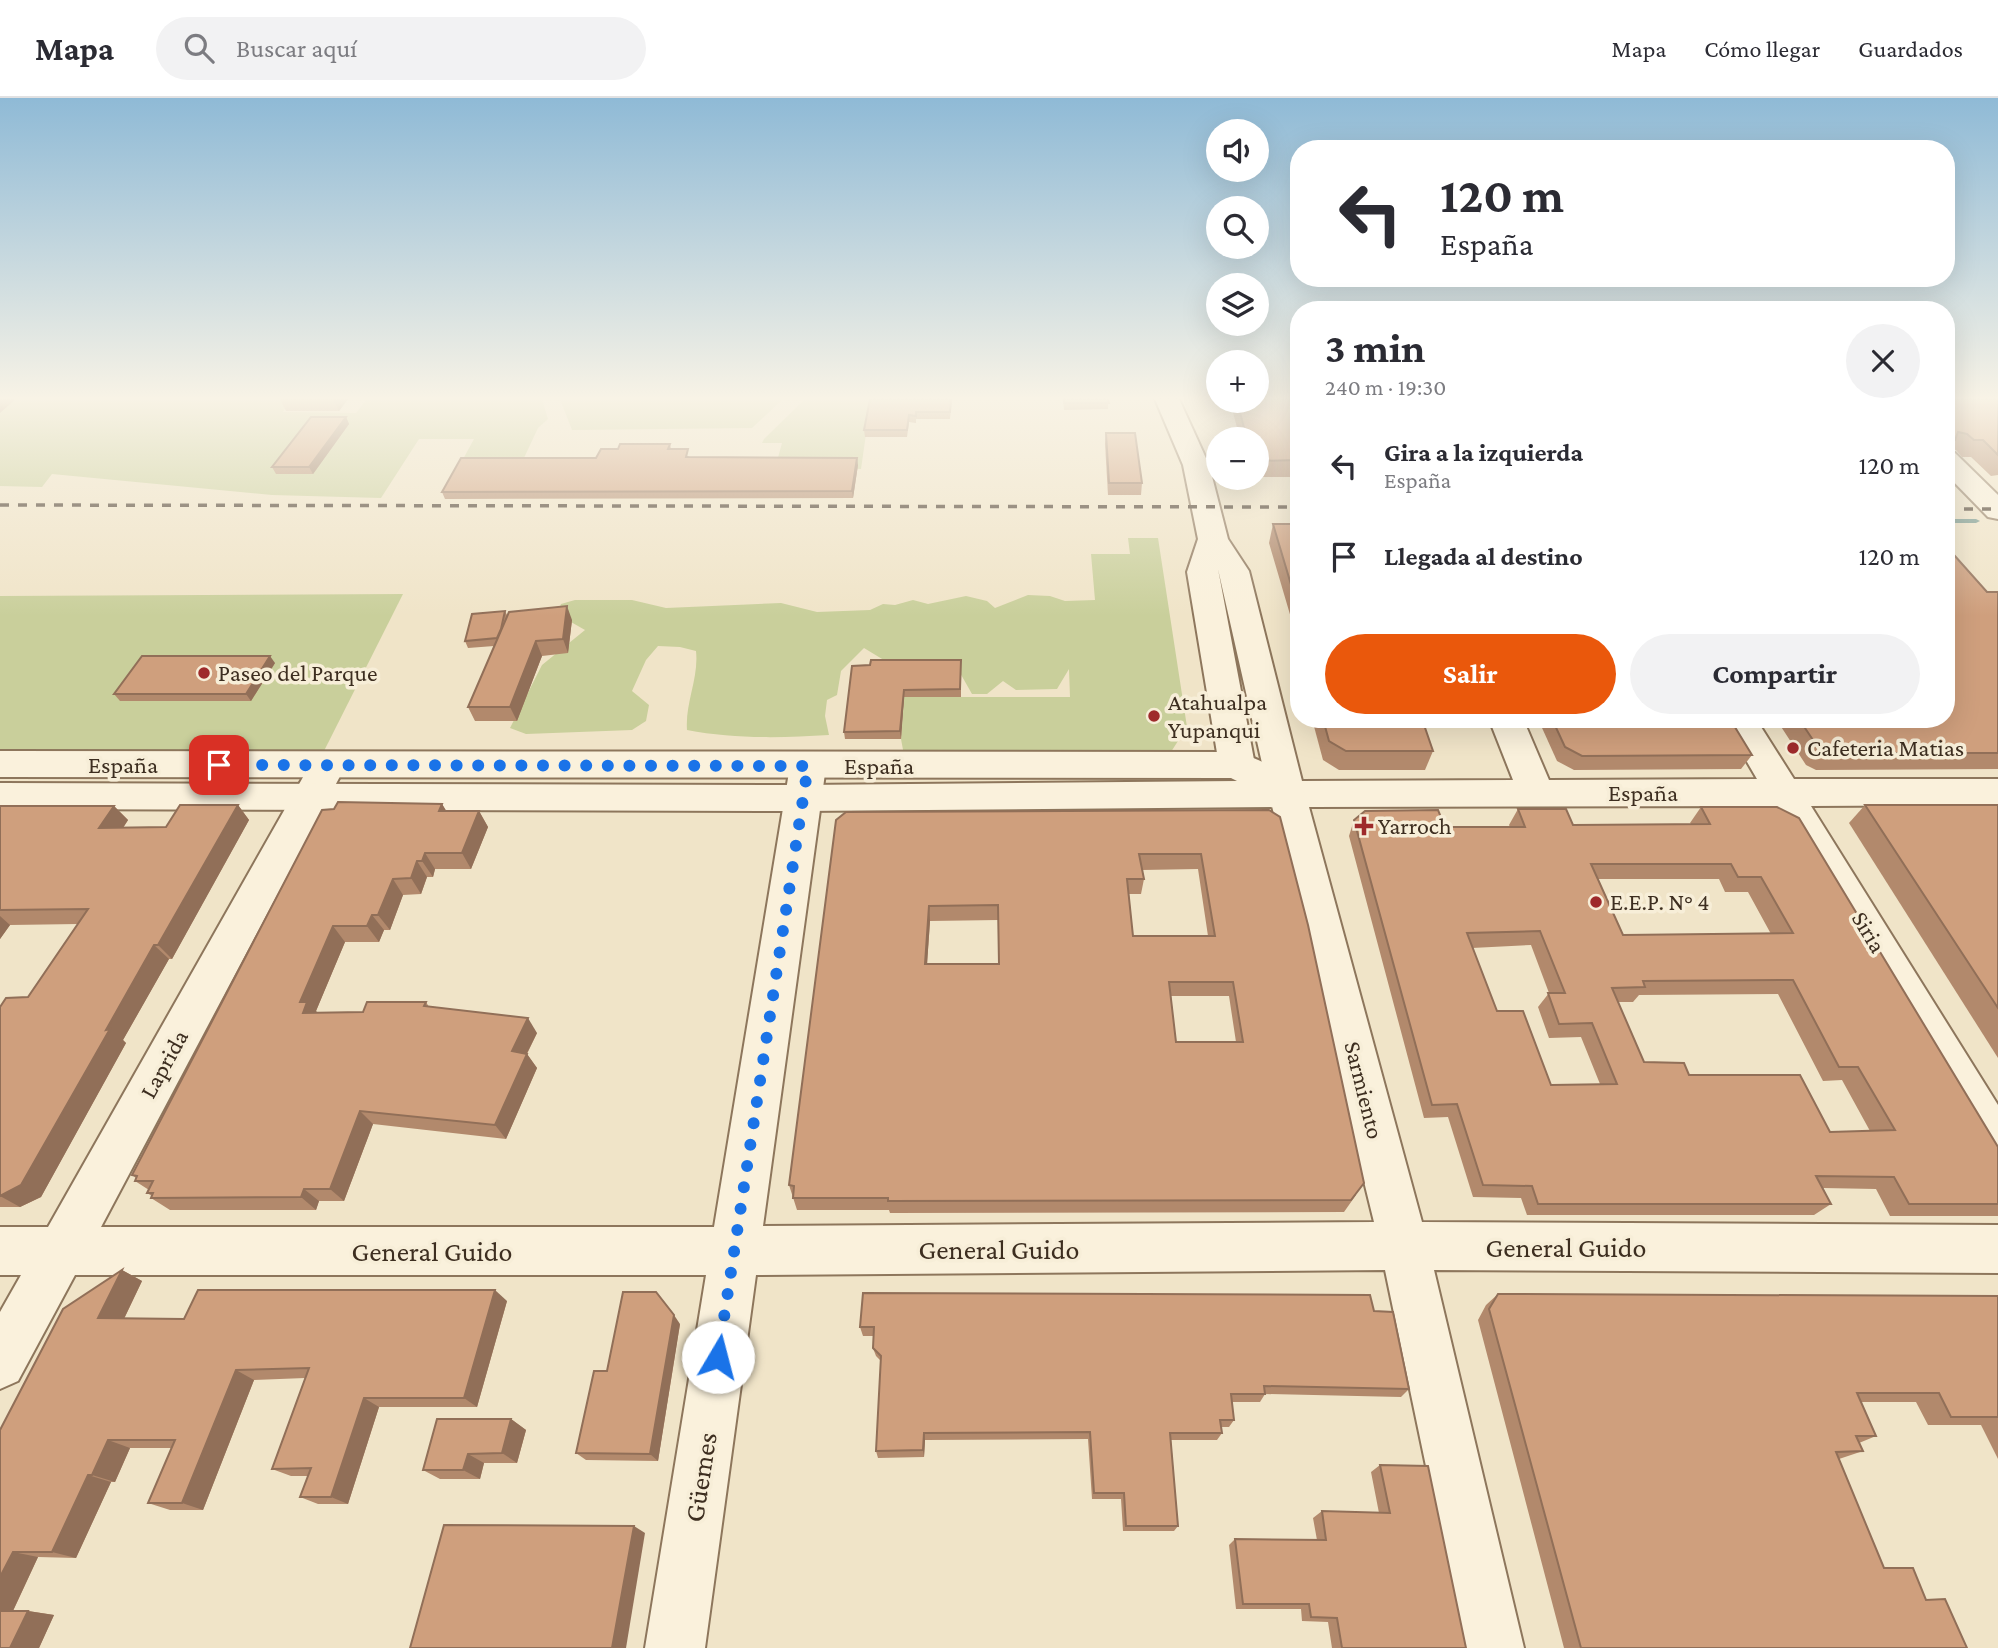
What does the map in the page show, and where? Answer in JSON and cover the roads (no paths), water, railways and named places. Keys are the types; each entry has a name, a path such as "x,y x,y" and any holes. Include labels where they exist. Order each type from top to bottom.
{"street":[{"name":"Sarmiento","path":"1198,471 1213,539 1234,571 1287,794 1404,1246 1494,1648"},
{"path":"1958,471 1998,511"},
{"path":"1213,539 1202,572 1237,765 1287,794"},
{"path":"1510,728 1537,794"},
{"name":"Siria","path":"1745,728 1998,1146"},
{"name":"España","path":"0,764 319,780 805,782 1287,794 1998,792"},
{"name":"España","path":"805,782 1237,765"},
{"name":"España","path":"0,796 319,780"},
{"name":"Laprida","path":"0,1363 319,780"},
{"name":"Güemes","path":"674,1648 805,782"},
{"name":"General Guido","path":"0,1251 734,1251 1404,1246 1998,1249"}],"waterway":[{"path":"1955,521 1976,521"}],"railway":[{"path":"0,505 1290,507"},
{"path":"1955,509 1998,509"}],"place":[{"name":"Paseo del Parque","path":"204,673"},
{"name":"Atahualpa Yupanqui","path":"1154,716"},
{"name":"Cafeteria Matias","path":"1793,748"},
{"name":"Yarroch","path":"1364,826"},
{"name":"E.E.P. N° 4","path":"1596,902"}]}
